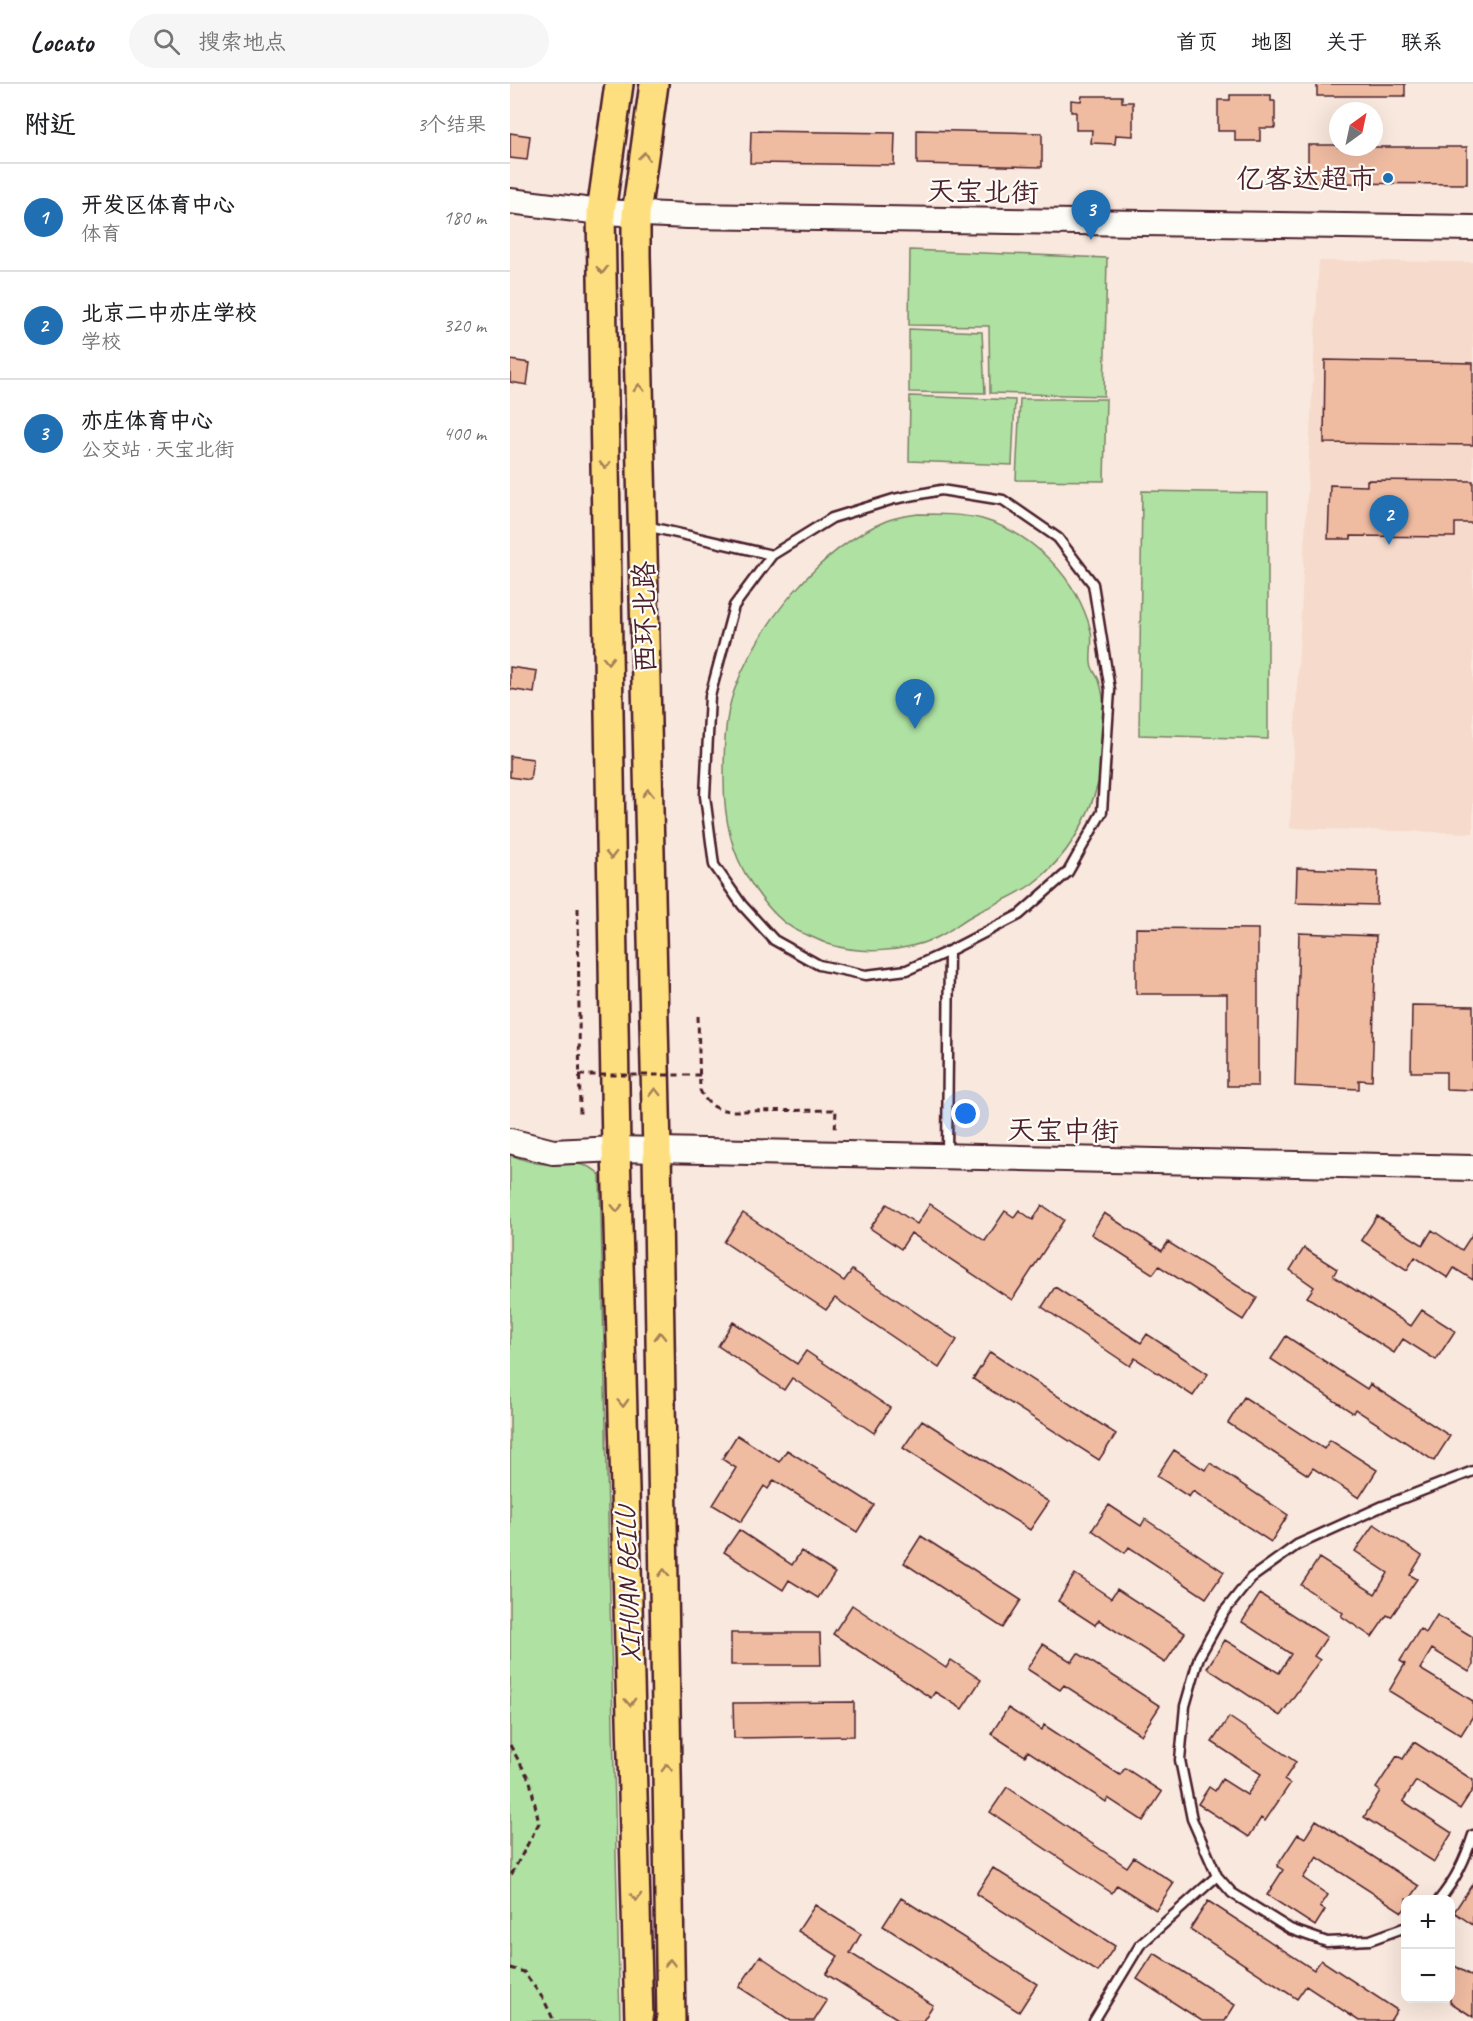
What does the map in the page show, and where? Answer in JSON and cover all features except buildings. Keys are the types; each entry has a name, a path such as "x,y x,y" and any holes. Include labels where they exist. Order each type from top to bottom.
{"main road":[{"name":"西环北路","path":"616,1149 601,212 619,84"},
{"name":"西环北路","path":"654,84 636,214 657,1151"},
{"name":"XIHUAN BEILU","path":"616,1149 639,2021"},
{"name":"XIHUAN BEILU","path":"657,1151 671,2021"}],"street":[{"name":"天宝北街","path":"510,201 636,214 1473,228"},
{"name":"天宝中街","path":"510,1142 552,1152 616,1149 1473,1168"}],"lane":[{"path":"941,490 1003,500 1058,538 1093,584 1110,690 1102,812 1068,872 1019,915 949,951 907,970 866,975 819,965 774,940 742,905 714,865 705,796 710,696 734,606 772,555 832,518 894,499 941,490"},
{"path":"642,525 772,555"},
{"path":"947,1157 949,951"},
{"path":"1401,1929 1370,1940 1327,1942 1290,1929 1232,1893 1217,1876 1192,1819 1180,1760 1185,1706 1199,1657 1224,1612 1251,1578 1297,1545 1383,1506 1473,1471"},
{"path":"1443,1895 1454,1882 1466,1858 1473,1835"},
{"path":"1094,2021 1140,1945 1217,1876"}],"path":[{"path":"578,908 580,1118"},
{"path":"698,1016 700,1090 704,1099 721,1110 836,1110 835,1132"},
{"path":"579,1075 700,1075"},
{"path":"510,1745 530,1781 539,1823 510,1877"},
{"path":"510,1968 524,1972 544,2000 554,2021"}],"shaded area":[{"path":"1319,261 1473,262 1473,833 1290,828"}],"green space":[{"path":"910,250 1107,258 1104,396 990,393 989,326 909,325"},
{"path":"909,329 982,332 985,393 909,392"},
{"path":"910,396 1015,400 1012,465 909,461"},
{"path":"1020,399 1106,399 1104,481 1016,480"},
{"path":"1142,491 1268,493 1268,739 1139,735"},
{"path":"918,514 967,516 1001,526 1036,547 1064,576 1075,593 1091,631 1091,663 1099,680 1105,712 1103,760 1090,807 1079,829 1051,868 1032,884 970,917 941,936 923,943 896,949 855,950 828,944 790,927 764,902 742,869 729,832 725,807 726,724 734,691 745,666 775,615 794,591 815,569 862,533 890,520"},
{"path":"510,1155 537,1163 579,1164 594,1169 600,1175 620,2021 510,2021"}],"place":[{"name":"亿客达超市","path":"1388,178"},
{"name":"亦庄体育中心","path":"1091,240"},
{"name":"北京二中亦庄学校","path":"1389,545"},
{"name":"开发区体育中心","path":"915,729"}]}
